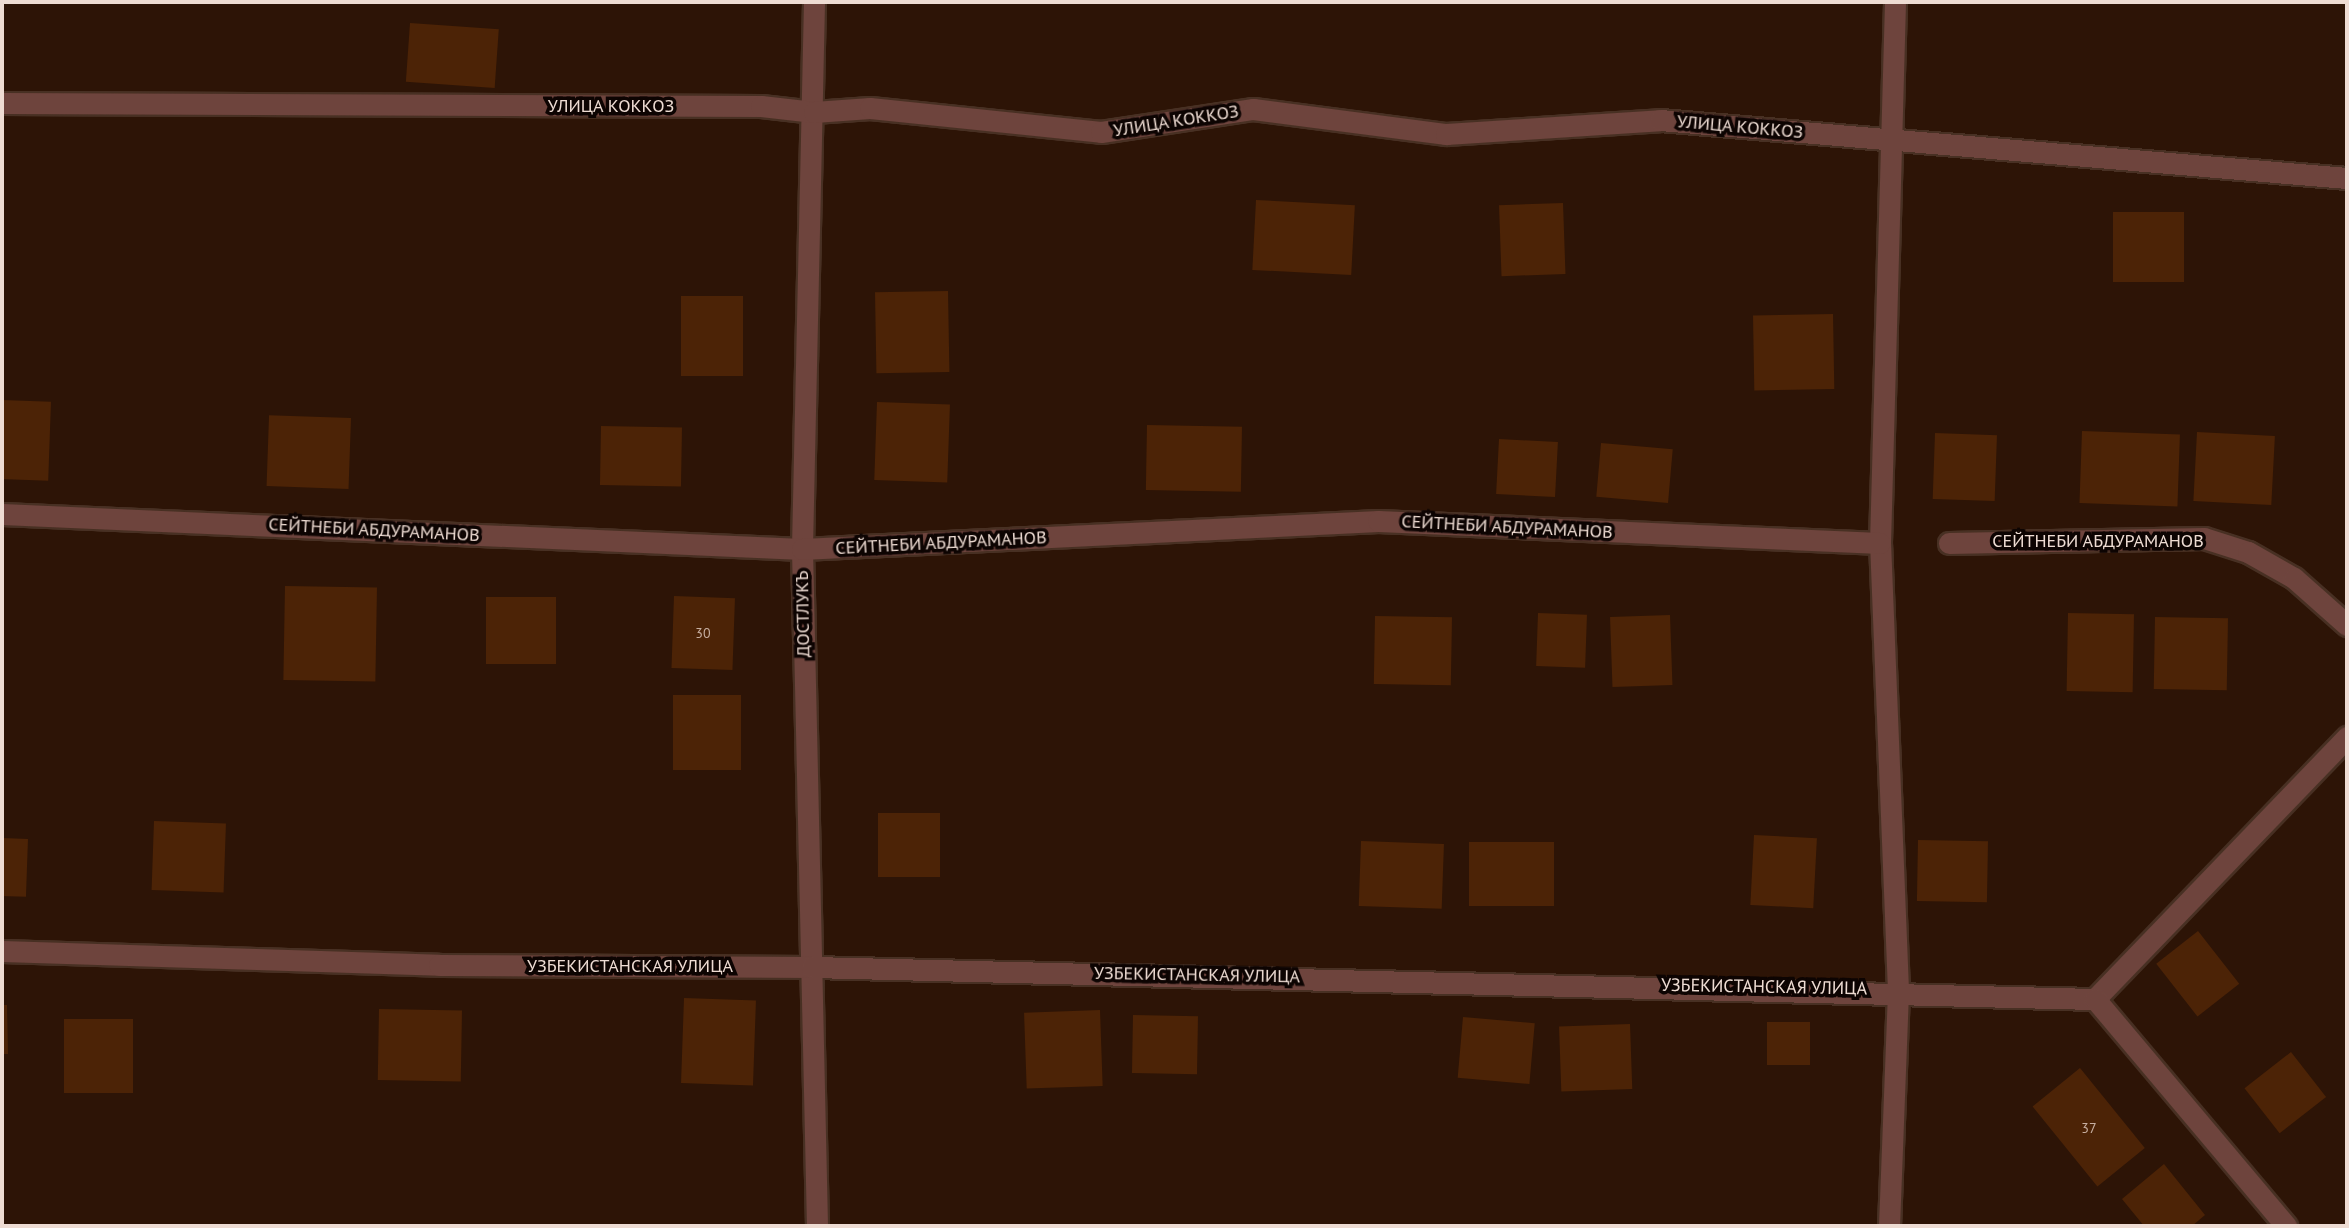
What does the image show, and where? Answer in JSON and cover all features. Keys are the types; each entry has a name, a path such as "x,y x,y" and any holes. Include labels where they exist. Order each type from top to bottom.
{"street":[{"name":"ДОСТЛУКЪ","path":"814,2 814,112 802,550 817,1226"},
{"path":"1889,1226 1898,990 1880,543 1894,142 1895,2"},
{"name":"УЛИЦА КОККОЗ","path":"2,103 761,106 814,112 870,108 1101,132 1253,109 1446,134 1660,120 1894,142 2347,178"},
{"name":"СЕЙТНЕБИ АБДУРАМАНОВ","path":"2,513 802,550 1378,521 1880,543"},
{"name":"СЕЙТНЕБИ АБДУРАМАНОВ","path":"1948,543 2204,538 2248,552 2294,578 2347,625"},
{"path":"2286,1226 2095,999 2347,737"},
{"name":"УЗБЕКИСТАНСКАЯ УЛИЦА","path":"2,951 439,965 812,967 1898,990 2095,999"}],"building":[{"path":"410,23 499,29 495,88 406,82"},
{"path":"1256,200 1355,205 1351,275 1252,270"},
{"path":"1563,203 1565,274 1502,276 1499,205"},
{"path":"2113,212 2184,212 2184,282 2113,282"},
{"path":"948,291 949,372 876,373 875,292"},
{"path":"681,296 743,296 743,376 681,376"},
{"path":"1833,314 1834,389 1754,390 1753,315"},
{"path":"2,400 51,402 48,481 2,479"},
{"path":"877,402 950,405 947,483 874,480"},
{"path":"269,415 351,418 349,489 267,486"},
{"path":"1147,425 1242,427 1241,492 1146,490"},
{"path":"601,426 682,427 681,486 600,485"},
{"path":"2082,431 2180,434 2177,506 2079,503"},
{"path":"2197,432 2275,436 2271,505 2193,501"},
{"path":"1935,433 1997,435 1995,501 1933,499"},
{"path":"1499,439 1558,442 1555,497 1496,494"},
{"path":"1601,443 1673,449 1668,503 1596,497"},
{"path":"285,586 377,588 375,682 283,680"},
{"path":"674,596 735,598 732,670 671,668"},
{"path":"486,597 556,597 556,664 486,664"},
{"path":"1538,613 1587,615 1585,668 1536,666"},
{"path":"2068,613 2134,614 2133,692 2067,691"},
{"path":"1670,615 1672,685 1612,687 1610,617"},
{"path":"1375,616 1452,617 1451,685 1374,684"},
{"path":"2155,617 2228,618 2227,690 2154,689"},
{"path":"673,695 741,695 741,770 673,770"},
{"path":"878,813 940,813 940,877 878,877"},
{"path":"154,821 226,824 224,892 152,890"},
{"path":"1754,835 1817,838 1813,908 1750,905"},
{"path":"2,838 28,839 26,897 2,896"},
{"path":"1918,840 1988,841 1987,902 1917,901"},
{"path":"1361,841 1444,844 1442,909 1359,906"},
{"path":"1469,842 1554,842 1554,906 1469,906"},
{"path":"2198,931 2239,984 2197,1016 2156,964"},
{"path":"684,998 756,1001 753,1085 681,1083"},
{"path":"2,1005 7,1005 8,1054 2,1054"},
{"path":"379,1009 462,1010 461,1081 378,1080"},
{"path":"1100,1010 1103,1086 1027,1089 1024,1013"},
{"path":"1133,1015 1198,1016 1197,1074 1132,1073"},
{"path":"1463,1017 1535,1023 1529,1084 1458,1078"},
{"path":"64,1019 133,1019 133,1093 64,1093"},
{"path":"1767,1022 1810,1022 1810,1065 1767,1065"},
{"path":"1630,1024 1632,1089 1561,1091 1559,1026"},
{"path":"2291,1052 2326,1097 2280,1133 2245,1088"},
{"path":"2080,1068 2145,1148 2097,1186 2033,1106"},
{"path":"2164,1164 2205,1215 2192,1226 2144,1226 2122,1199"}]}
